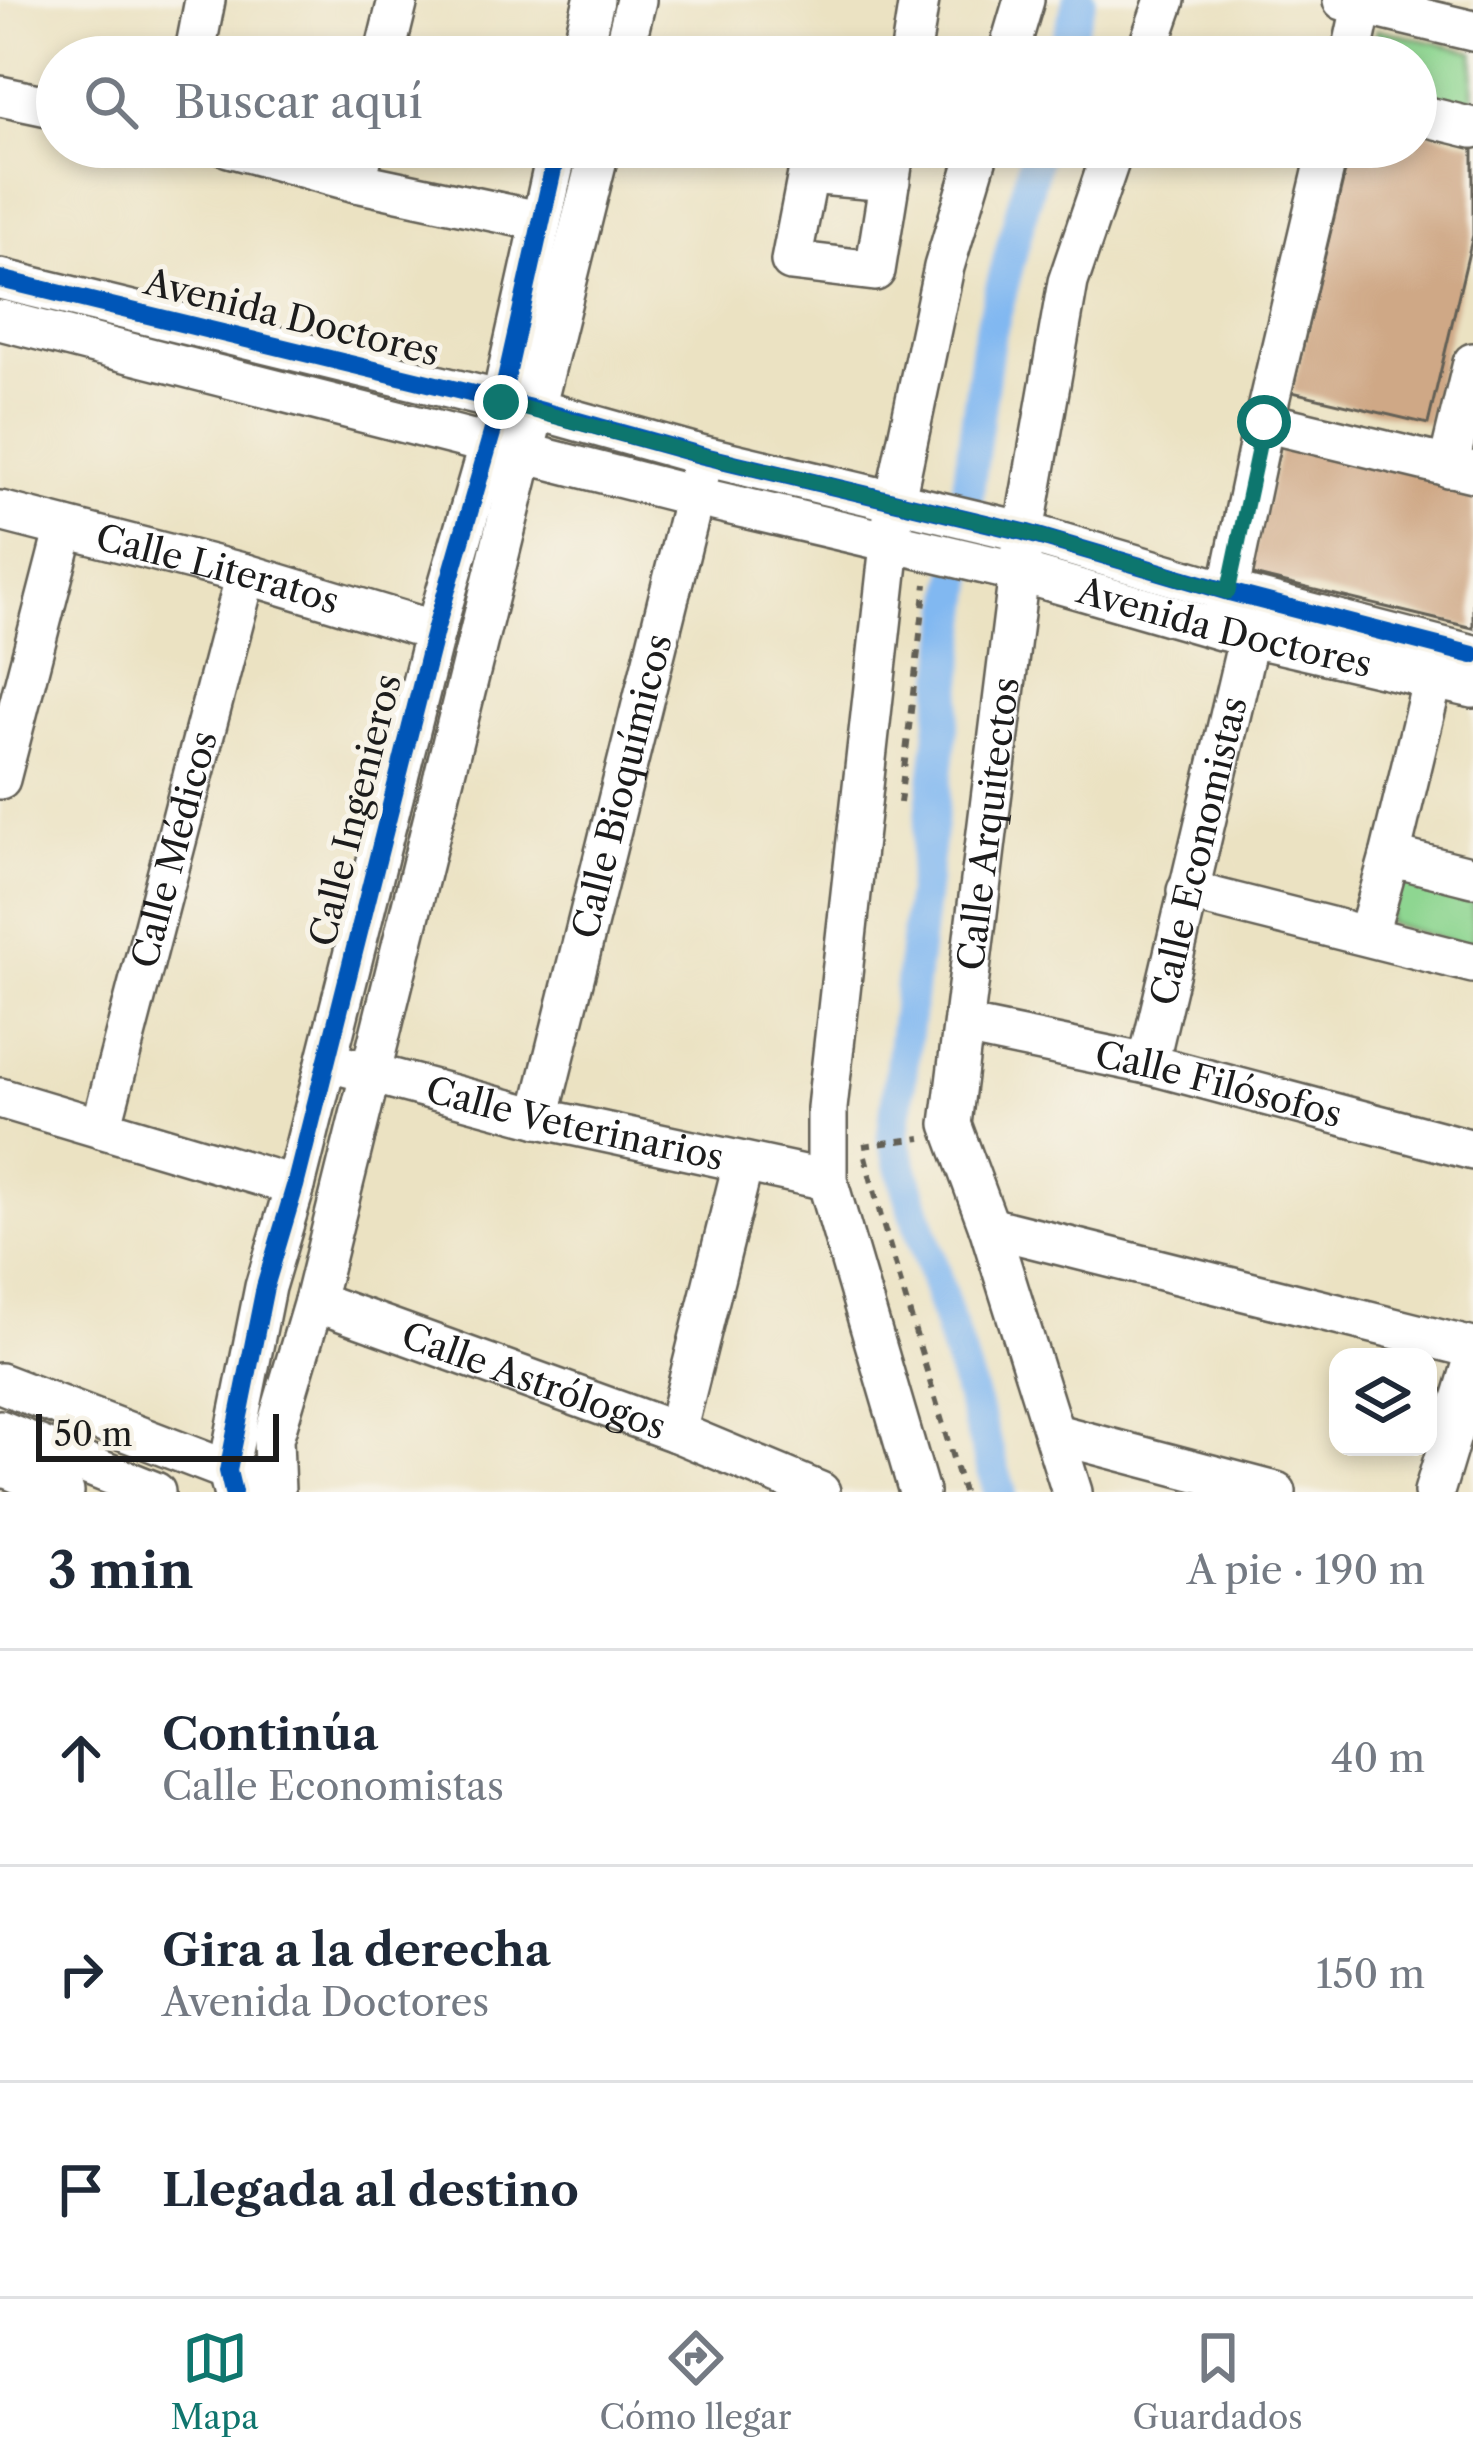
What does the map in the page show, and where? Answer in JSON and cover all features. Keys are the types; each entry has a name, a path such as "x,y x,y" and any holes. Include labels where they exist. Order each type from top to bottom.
{"street":[{"path":"198,36 205,0"},
{"path":"389,36 398,0"},
{"path":"585,36 594,0"},
{"path":"627,36 636,0"},
{"path":"913,36 919,0"},
{"path":"1013,36 1024,0"},
{"path":"1152,36 1165,0"},
{"path":"1352,36 1353,3 1473,32"},
{"path":"0,97 36,104"},
{"path":"1437,119 1473,128"},
{"path":"370,168 539,221"},
{"name":"Calle Ingenieros","path":"518,406 539,221 553,168"},
{"name":"Calle Ingenieros","path":"278,1490 273,1439 314,1301 369,1073 506,449 593,168"},
{"path":"919,1492 827,1180 827,1108 891,541 903,502 944,267 974,168"},
{"name":"Calle Arquitectos","path":"1072,1492 989,1227 950,1124 964,1026 1003,569 1016,531 1067,282 1107,168"},
{"name":"Calle Economistas","path":"1148,1064 1187,891 1264,422 1324,168"},
{"name":"Avenida Doctores","path":"0,279 1016,531 1233,619 1473,688"},
{"name":"Avenida Doctores","path":"0,320 930,553 1233,619 1473,655"},
{"path":"1264,422 1461,470 1473,364"},
{"name":"Calle Ingenieros","path":"231,1481 265,1287 295,1186 435,631 506,449"},
{"name":"Calle Bioquímicos","path":"539,1118 704,456"},
{"name":"Calle Literatos","path":"0,512 246,574 435,631"},
{"path":"0,779 65,528"},
{"name":"Calle Médicos","path":"101,1128 246,574"},
{"path":"1368,934 1433,678"},
{"path":"1390,856 1473,877"},
{"path":"1187,891 1473,963"},
{"name":"Calle Filósofos","path":"964,1026 1148,1064 1473,1150"},
{"name":"Calle Veterinarios","path":"326,1060 539,1118 827,1180"},
{"path":"0,1098 295,1186"},
{"path":"676,1432 743,1164"},
{"path":"989,1227 1473,1348"},
{"name":"Calle Astrólogos","path":"314,1301 676,1432 820,1492"},
{"path":"1434,1492 1473,1364"},
{"path":"0,1383 231,1481 278,1490"},
{"path":"0,1430 155,1492"},
{"path":"1056,1434 1276,1492"},
{"path":"0,1466 64,1492"}],"path":[{"path":"898,819 930,553"},
{"path":"925,1138 865,1146 880,1216 963,1492"}],"green space":[{"path":"1377,29 1406,36 1375,36"},
{"path":"1437,43 1473,52 1473,108 1437,99"},
{"path":"1399,867 1473,888 1473,948 1387,923"}],"building":[{"path":"1437,134 1473,143 1473,235 1428,424 1292,392 1346,168 1437,168"},
{"path":"1283,436 1473,482 1473,628 1249,574"}],"waterway":[{"path":"1069,36 1080,0"},
{"path":"1000,1492 893,1138 988,341 1033,168"}],"cycle path":[{"path":"233,1492 228,1471 265,1287 295,1186 435,631 501,402 553,168"},
{"path":"0,279 1024,532 1229,592 1473,655"}],"route":[{"path":"501,402 1024,532 1228,592 1264,422"}]}
